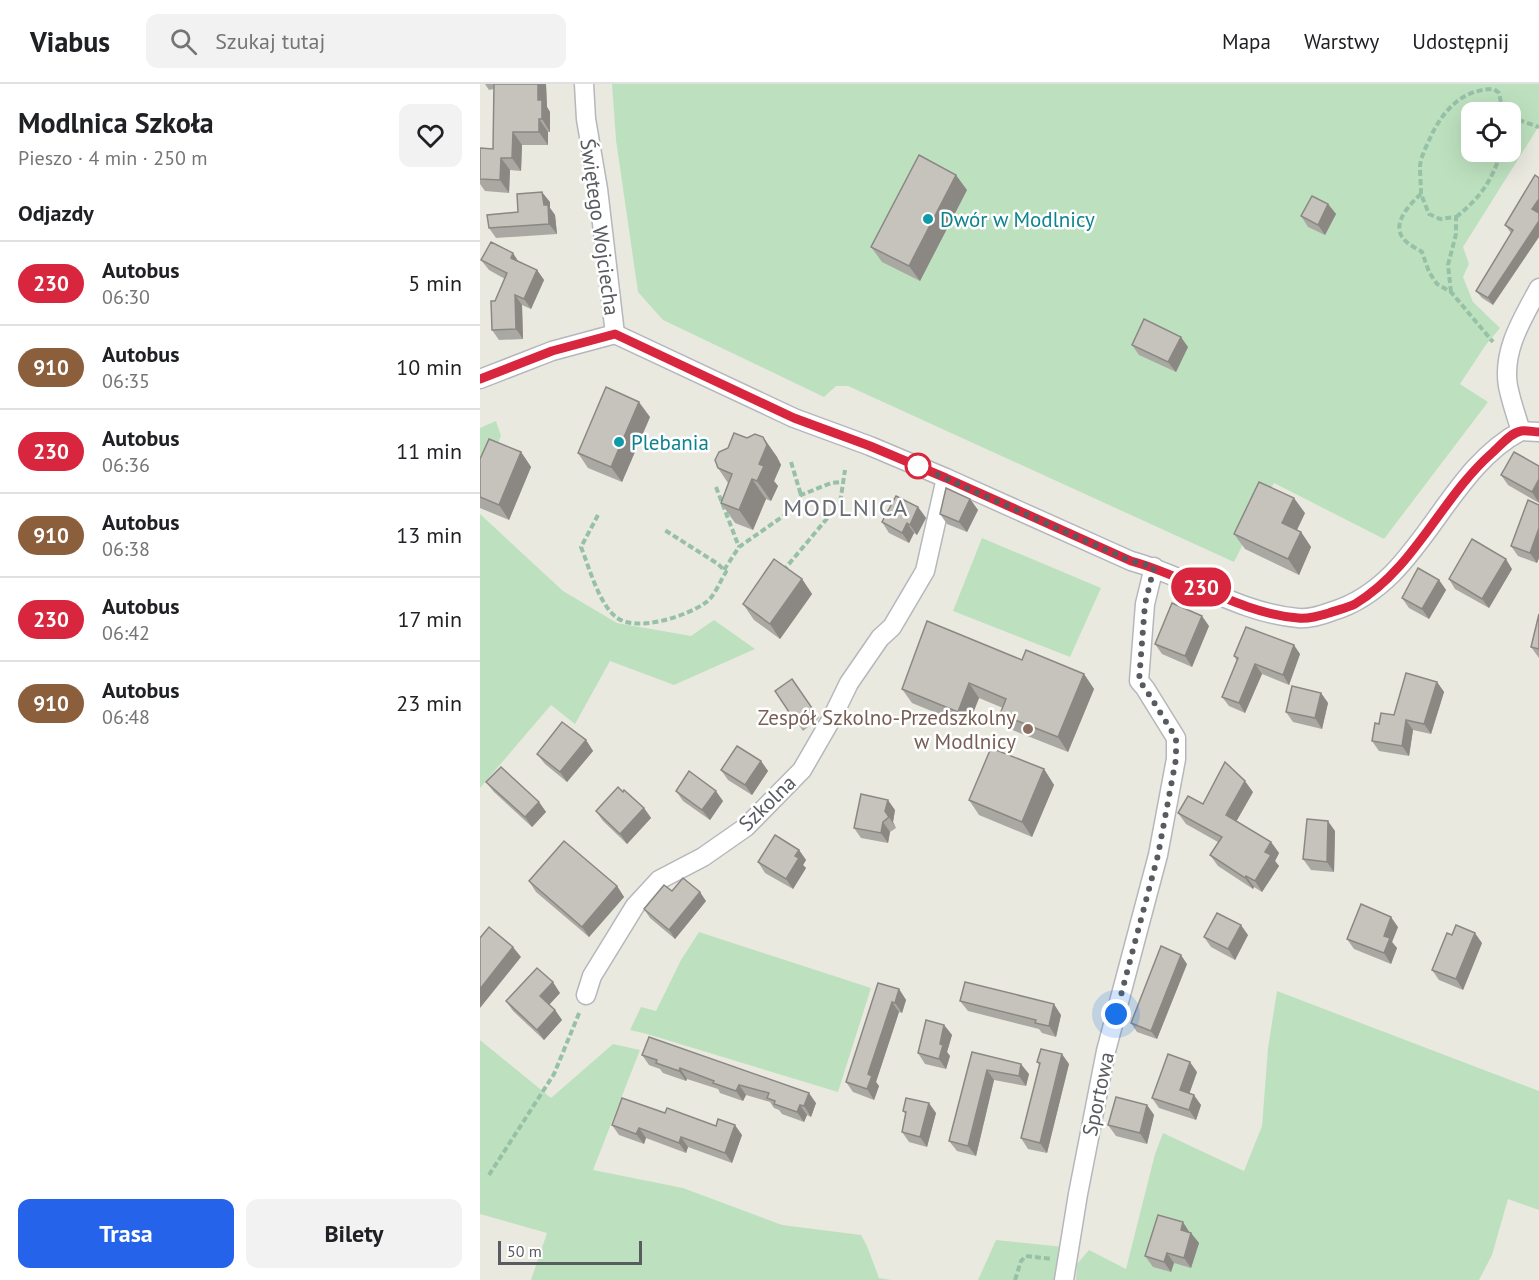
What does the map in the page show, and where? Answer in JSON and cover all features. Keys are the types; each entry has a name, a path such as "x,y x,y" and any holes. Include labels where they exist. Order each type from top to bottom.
{"street":[{"name":"Świętego Wojciecha","path":"584,84 586,119 598,189 615,334 794,418 870,446 1131,561 1154,567 1247,606 1298,618 1312,618 1353,605 1377,587 1409,555 1466,479 1510,437 1521,431"},
{"path":"1539,288 1512,342 1508,358 1508,384 1521,431 1539,432"},
{"path":"480,379 552,351 615,334"},
{"name":"Szkolna","path":"586,995 592,976 636,906 659,880 703,857 746,827 802,770 849,683 880,638 892,627 925,571 946,478"},
{"name":"Sportowa","path":"1064,1280 1106,1051 1158,855 1176,759 1176,738 1139,681 1145,604 1154,567"}],"path":[{"path":"1497,162 1488,184 1471,205 1456,217 1440,219 1429,214 1421,194 1420,165 1437,124 1455,101 1473,91 1494,89 1499,93 1501,102"},
{"path":"1521,120 1539,127"},
{"path":"1421,194 1408,205 1400,226 1401,235 1404,240 1422,252 1429,272 1437,284 1451,292 1493,341 1493,351"},
{"path":"1451,292 1448,265 1456,234 1456,217"},
{"path":"792,462 801,495"},
{"path":"783,571 840,503 845,470"},
{"path":"598,515 581,547 604,601 617,618 634,623 665,621 707,603 739,547 792,510 801,495 831,483 843,482"},
{"path":"716,487 739,547"},
{"path":"663,529 724,570"},
{"path":"489,1175 554,1074 586,995"},
{"path":"1015,1280 1021,1261 1026,1256 1067,1261"}],"green space":[{"path":"612,84 1539,84 1539,126 1521,155 1521,102 1461,102 1461,162 1516,162 1463,247 1469,264 1463,277 1473,302 1500,328 1460,384 1488,402 1384,539 1274,483 1234,562 848,386 836,386 824,397 663,320 638,292 616,140"},
{"path":"496,421 501,436 480,485 480,428"},
{"path":"480,514 563,591 617,623 691,636 714,620 755,649 674,685 610,661 575,724 551,705 480,788"},
{"path":"982,538 1101,588 1070,657 953,611"},
{"path":"699,932 871,988 838,1092 630,1030 641,1007 656,1011 681,960"},
{"path":"1277,991 1539,1091 1539,1210 1508,1199 1492,1255 1479,1280 1076,1280 1077,1264 1089,1250 1126,1269 1155,1154 1163,1133 1244,1171 1262,1126 1268,1048"},
{"path":"480,1040 551,1098 613,1044 640,1050 593,1170 683,1188 782,1225 861,1235 879,1278 891,1280 531,1280 547,1233 480,1214"},
{"path":"996,1240 1064,1247 1057,1280 978,1280"}],"building":[{"path":"494,84 538,84 538,100 542,100 539,132 513,132 512,158 501,158 500,180 480,179 480,148 493,149"},
{"path":"919,155 956,175 909,266 871,247"},
{"path":"1535,175 1539,178 1539,199 1532,209 1539,213 1539,221 1488,298 1476,291 1513,230 1505,225"},
{"path":"542,192 544,205 548,205 549,224 489,228 487,215 518,212 517,194"},
{"path":"1312,196 1328,204 1318,225 1301,216"},
{"path":"491,242 513,253 511,258 537,270 524,299 515,295 516,329 492,330 491,301 495,301 507,273 481,260"},
{"path":"1144,319 1181,337 1168,362 1132,345"},
{"path":"606,387 639,402 611,467 578,453"},
{"path":"734,433 747,438 755,434 763,437 767,445 759,464 764,466 757,481 752,479 739,510 721,503 732,474 718,468 715,460 719,452 728,448"},
{"path":"489,439 521,452 499,505 480,497 480,459"},
{"path":"1514,452 1539,466 1539,479 1532,492 1501,475"},
{"path":"1259,482 1294,498 1282,523 1301,532 1288,559 1234,534"},
{"path":"946,488 970,499 959,522 940,514"},
{"path":"896,496 918,507 910,525 907,523 902,533 882,522"},
{"path":"1528,500 1539,505 1539,528 1530,553 1511,546"},
{"path":"1472,539 1506,559 1482,599 1449,579"},
{"path":"774,559 802,579 770,624 743,604"},
{"path":"1418,568 1439,580 1422,609 1402,598"},
{"path":"1172,603 1202,616 1185,656 1155,644"},
{"path":"1539,614 1539,649 1531,647"},
{"path":"927,621 1022,660 1026,650 1084,674 1058,737 1000,714 1006,699 969,683 958,712 902,689"},
{"path":"1246,627 1294,645 1283,675 1255,664 1239,703 1222,697 1238,658 1234,656"},
{"path":"1406,673 1437,682 1424,724 1406,720 1402,746 1372,741 1375,723 1379,724 1381,713 1394,715"},
{"path":"792,679 812,708 795,721 775,691"},
{"path":"1292,686 1321,693 1315,718 1286,712"},
{"path":"562,722 586,740 560,772 537,754"},
{"path":"737,746 761,761 745,785 721,770"},
{"path":"991,748 1044,769 1022,822 969,800"},
{"path":"1225,762 1245,781 1226,815 1271,842 1265,852 1271,855 1255,881 1246,876 1245,878 1210,855 1222,837 1178,813 1188,796 1203,804"},
{"path":"501,767 539,802 525,817 486,782"},
{"path":"689,771 716,791 702,810 676,791"},
{"path":"618,787 644,808 620,834 596,811"},
{"path":"861,794 888,800 885,811 889,817 883,822 881,833 854,828"},
{"path":"1307,819 1328,821 1327,862 1303,859"},
{"path":"775,835 799,850 795,856 799,858 786,879 758,862"},
{"path":"564,841 617,886 582,927 529,881"},
{"path":"683,878 700,892 669,930 644,909 664,885 672,891"},
{"path":"1361,904 1391,917 1384,936 1390,938 1384,953 1347,939"},
{"path":"1217,913 1241,925 1228,949 1204,937"},
{"path":"1456,925 1475,933 1456,979 1432,970 1447,933 1452,935"},
{"path":"489,927 513,947 480,989 480,938"},
{"path":"1161,946 1181,955 1151,1031 1131,1023"},
{"path":"537,968 553,982 540,996 555,1010 537,1030 506,1001"},
{"path":"965,982 1054,1004 1049,1026 1035,1023 1036,1020 960,1001"},
{"path":"878,983 899,989 895,1003 892,1002 868,1074 872,1076 867,1089 846,1082"},
{"path":"926,1020 944,1025 940,1044 943,1045 939,1059 918,1053"},
{"path":"649,1037 809,1093 804,1106 800,1105 797,1112 774,1104 775,1101 767,1098 769,1093 739,1085 736,1091 680,1068 679,1071 656,1063 657,1060 642,1055"},
{"path":"1041,1049 1062,1054 1040,1143 1021,1138 1040,1063 1037,1062"},
{"path":"972,1052 1021,1064 1019,1076 987,1070 968,1146 949,1141"},
{"path":"1168,1054 1190,1062 1180,1090 1194,1095 1189,1110 1152,1098"},
{"path":"1116,1097 1147,1105 1140,1133 1108,1125"},
{"path":"622,1098 665,1113 667,1108 716,1126 718,1119 735,1125 725,1153 681,1137 679,1143 639,1128 636,1134 612,1125"},
{"path":"906,1098 929,1103 920,1137 902,1132"},
{"path":"1158,1215 1183,1222 1181,1230 1191,1233 1184,1258 1167,1253 1164,1262 1145,1256"}],"bus line":[{"name":"230","path":"480,379 552,351 615,334 794,418 870,446 946,478 1131,561 1154,567 1232,601 1271,613 1298,618 1312,618 1353,605 1377,587 1409,555 1482,461 1510,437 1521,431 1539,432"}],"place":[{"name":"Dwór w Modlnicy","path":"928,219"},
{"name":"Plebania","path":"619,442"},
{"name":"Zespół Szkolno-Przedszkolny w Modlnicy","path":"1028,729"}],"district":[{"name":"MODLNICA","path":"846,507"}],"route":[{"path":"918,466 1131,561 1154,567 1145,604 1139,681 1176,738 1176,759 1158,855 1116,1014"}]}
